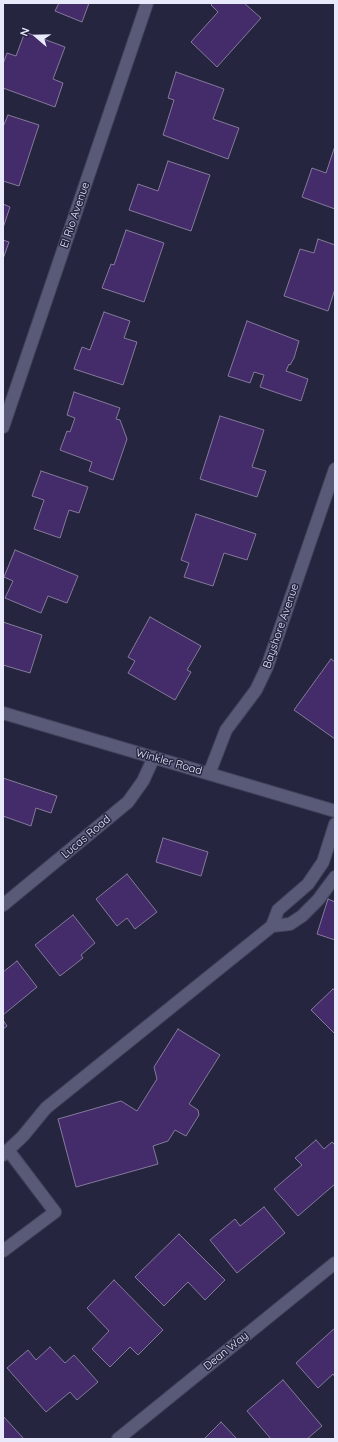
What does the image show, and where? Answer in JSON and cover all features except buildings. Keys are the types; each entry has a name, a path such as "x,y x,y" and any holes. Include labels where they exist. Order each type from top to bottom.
{"street":[{"name":"El Rio Avenue","path":"3,427 147,3"},
{"name":"Bayshore Avenue","path":"209,774 226,730 256,690 267,667 335,469"},
{"name":"Winkler Road","path":"3,713 335,811"},
{"name":"Lucas Road","path":"3,905 128,802 143,781 154,757"},
{"path":"3,1251 55,1212 6,1152 23,1136 46,1108 272,926 278,910 308,884 323,862 335,824"},
{"path":"272,926 290,924 302,916 318,900 335,877"},
{"name":"Dean Way","path":"118,1439 335,1263"}]}
